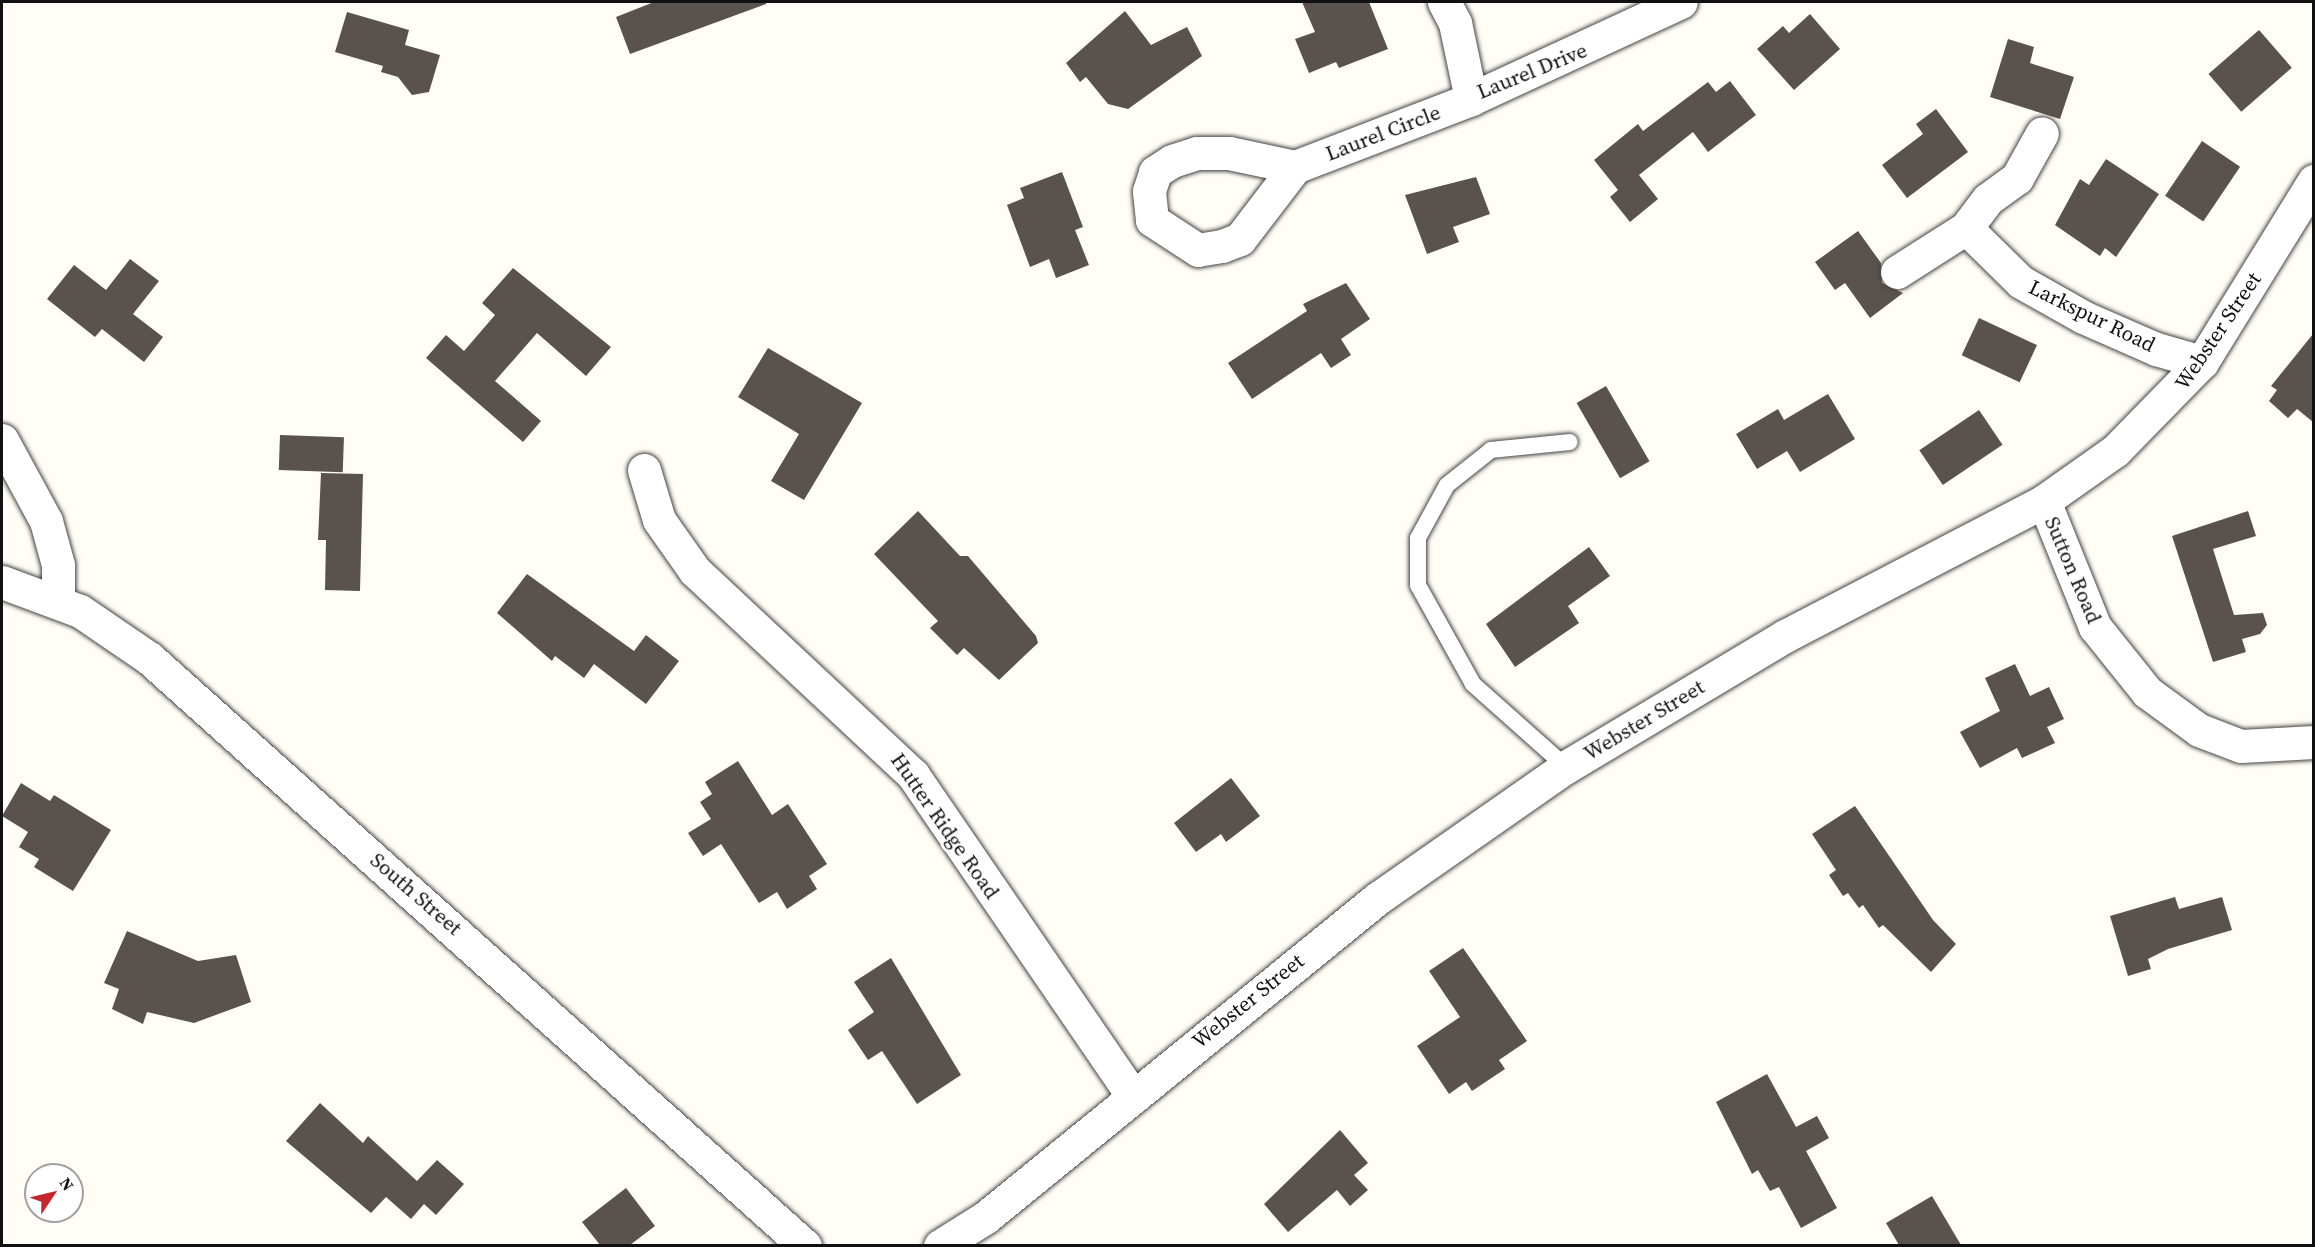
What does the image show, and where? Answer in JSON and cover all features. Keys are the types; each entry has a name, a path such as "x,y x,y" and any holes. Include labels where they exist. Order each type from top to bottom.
{"street":[{"name":"Laurel Drive","path":"1444,2 1455,23 1471,99 1682,2"},
{"name":"Laurel Circle","path":"1295,167 1471,99"},
{"path":"1897,272 1966,228 1988,199 2018,178 2042,133"},
{"name":"Webster Street","path":"940,1245 986,1217 1378,898 1566,767 1785,636 2044,501 2115,451 2202,363 2313,181"},
{"name":"Larkspur Road","path":"1966,228 2021,282 2063,305 2156,349 2202,363"},
{"path":"2,440 46,521 58,565 58,599"},
{"name":"Hutter Ridge Road","path":"644,470 659,520 695,571 913,776 1133,1096"},
{"name":"Sutton Road","path":"2044,501 2095,627 2147,692 2199,730 2241,746 2313,742"},
{"name":"South Street","path":"2,582 58,599 126,640 180,685 805,1245"}],"lane":[{"path":"1566,767 1473,684 1418,585 1419,538 1447,485 1491,450 1570,442"}],"building":[{"path":"654,2 766,2 766,4 630,54 616,17"},
{"path":"1302,2 1369,2 1388,49 1339,68 1336,62 1309,73 1295,39 1315,32"},
{"path":"1125,11 1151,45 1187,27 1202,56 1128,109 1108,104 1086,77 1080,82 1066,63"},
{"path":"347,12 409,30 405,45 440,55 429,92 412,95 398,77 381,72 383,66 335,52"},
{"path":"1810,14 1840,49 1794,90 1757,49 1783,26 1789,33"},
{"path":"2259,30 2292,68 2241,112 2208,74"},
{"path":"2008,39 2034,47 2030,63 2074,77 2060,119 1990,97"},
{"path":"1730,81 1756,115 1708,152 1693,132 1639,175 1658,199 1630,222 1610,197 1618,190 1594,160 1638,124 1643,131 1708,82 1716,92"},
{"path":"1936,109 1968,152 1907,198 1882,165 1923,134 1916,124"},
{"path":"2202,141 2240,167 2203,221 2165,196"},
{"path":"2106,159 2159,194 2116,257 2105,248 2100,256 2055,225 2080,179 2089,185"},
{"path":"1062,172 1083,227 1075,230 1089,265 1056,278 1049,259 1030,267 1007,205 1024,198 1020,188"},
{"path":"1476,177 1490,214 1453,227 1459,242 1427,254 1405,195"},
{"path":"1858,231 1881,263 1882,283 1903,293 1870,318 1845,283 1835,290 1815,262"},
{"path":"130,259 159,281 133,314 163,337 144,362 102,329 95,337 47,299 74,265 106,290"},
{"path":"513,268 611,347 586,376 537,333 495,381 541,421 523,442 426,358 446,335 464,351 495,315 482,303"},
{"path":"1346,283 1370,319 1341,339 1351,355 1331,368 1321,353 1252,399 1228,363 1307,311 1303,304"},
{"path":"1979,318 2037,345 2020,382 1962,355"},
{"path":"2313,334 2313,422 2297,409 2288,418 2269,401 2277,390 2271,386"},
{"path":"768,348 862,403 804,500 771,481 799,434 738,397"},
{"path":"1606,386 1650,461 1620,478 1577,403"},
{"path":"1828,394 1855,439 1800,472 1787,451 1757,469 1736,434 1778,409 1784,420"},
{"path":"1979,410 2002,445 1943,485 1919,450"},
{"path":"280,435 344,437 343,472 279,470"},
{"path":"321,473 363,474 360,591 325,590 326,540 318,540"},
{"path":"918,511 960,556 968,556 1036,636 1038,643 999,680 964,648 957,655 930,628 938,621 874,554"},
{"path":"2248,511 2256,536 2213,549 2234,615 2263,613 2267,625 2260,634 2242,639 2246,652 2213,662 2172,536"},
{"path":"1589,547 1610,576 1568,606 1579,623 1515,667 1486,624"},
{"path":"527,574 634,651 646,635 679,661 646,704 594,664 584,678 555,656 552,661 497,613"},
{"path":"2015,664 2030,696 2049,687 2064,719 2047,727 2055,743 2022,758 2017,748 1980,768 1960,732 2000,711 1985,678"},
{"path":"738,761 772,815 788,804 827,864 809,876 817,889 787,909 777,892 759,903 721,844 703,856 688,833 711,819 700,802 712,794 705,782"},
{"path":"1231,778 1260,816 1226,842 1221,834 1196,852 1174,823"},
{"path":"21,783 50,801 54,795 111,830 73,891 34,867 39,859 19,847 28,832 2,816"},
{"path":"1855,806 1933,920 1956,944 1931,972 1883,925 1879,928 1863,905 1859,908 1848,893 1843,896 1829,875 1836,870 1812,834"},
{"path":"2175,897 2179,909 2222,897 2232,930 2168,949 2148,959 2151,969 2128,976 2110,916"},
{"path":"127,931 198,961 236,955 251,1002 194,1023 147,1012 143,1024 112,1009 119,989 104,983"},
{"path":"1463,948 1527,1041 1499,1060 1505,1069 1472,1091 1466,1082 1449,1094 1417,1046 1460,1017 1429,971"},
{"path":"891,958 961,1075 917,1104 882,1051 868,1060 848,1030 874,1012 854,982"},
{"path":"1767,1074 1796,1127 1817,1116 1829,1138 1806,1151 1837,1208 1801,1228 1779,1187 1770,1191 1758,1170 1752,1174 1716,1102"},
{"path":"320,1103 363,1143 368,1136 417,1181 437,1160 464,1184 436,1215 424,1204 411,1219 386,1197 371,1213 286,1141"},
{"path":"1340,1130 1368,1163 1354,1175 1368,1190 1350,1206 1337,1190 1288,1232 1264,1204"},
{"path":"626,1188 655,1226 630,1245 600,1245 582,1222"},
{"path":"1932,1196 1961,1245 1899,1245 1886,1223"}]}
